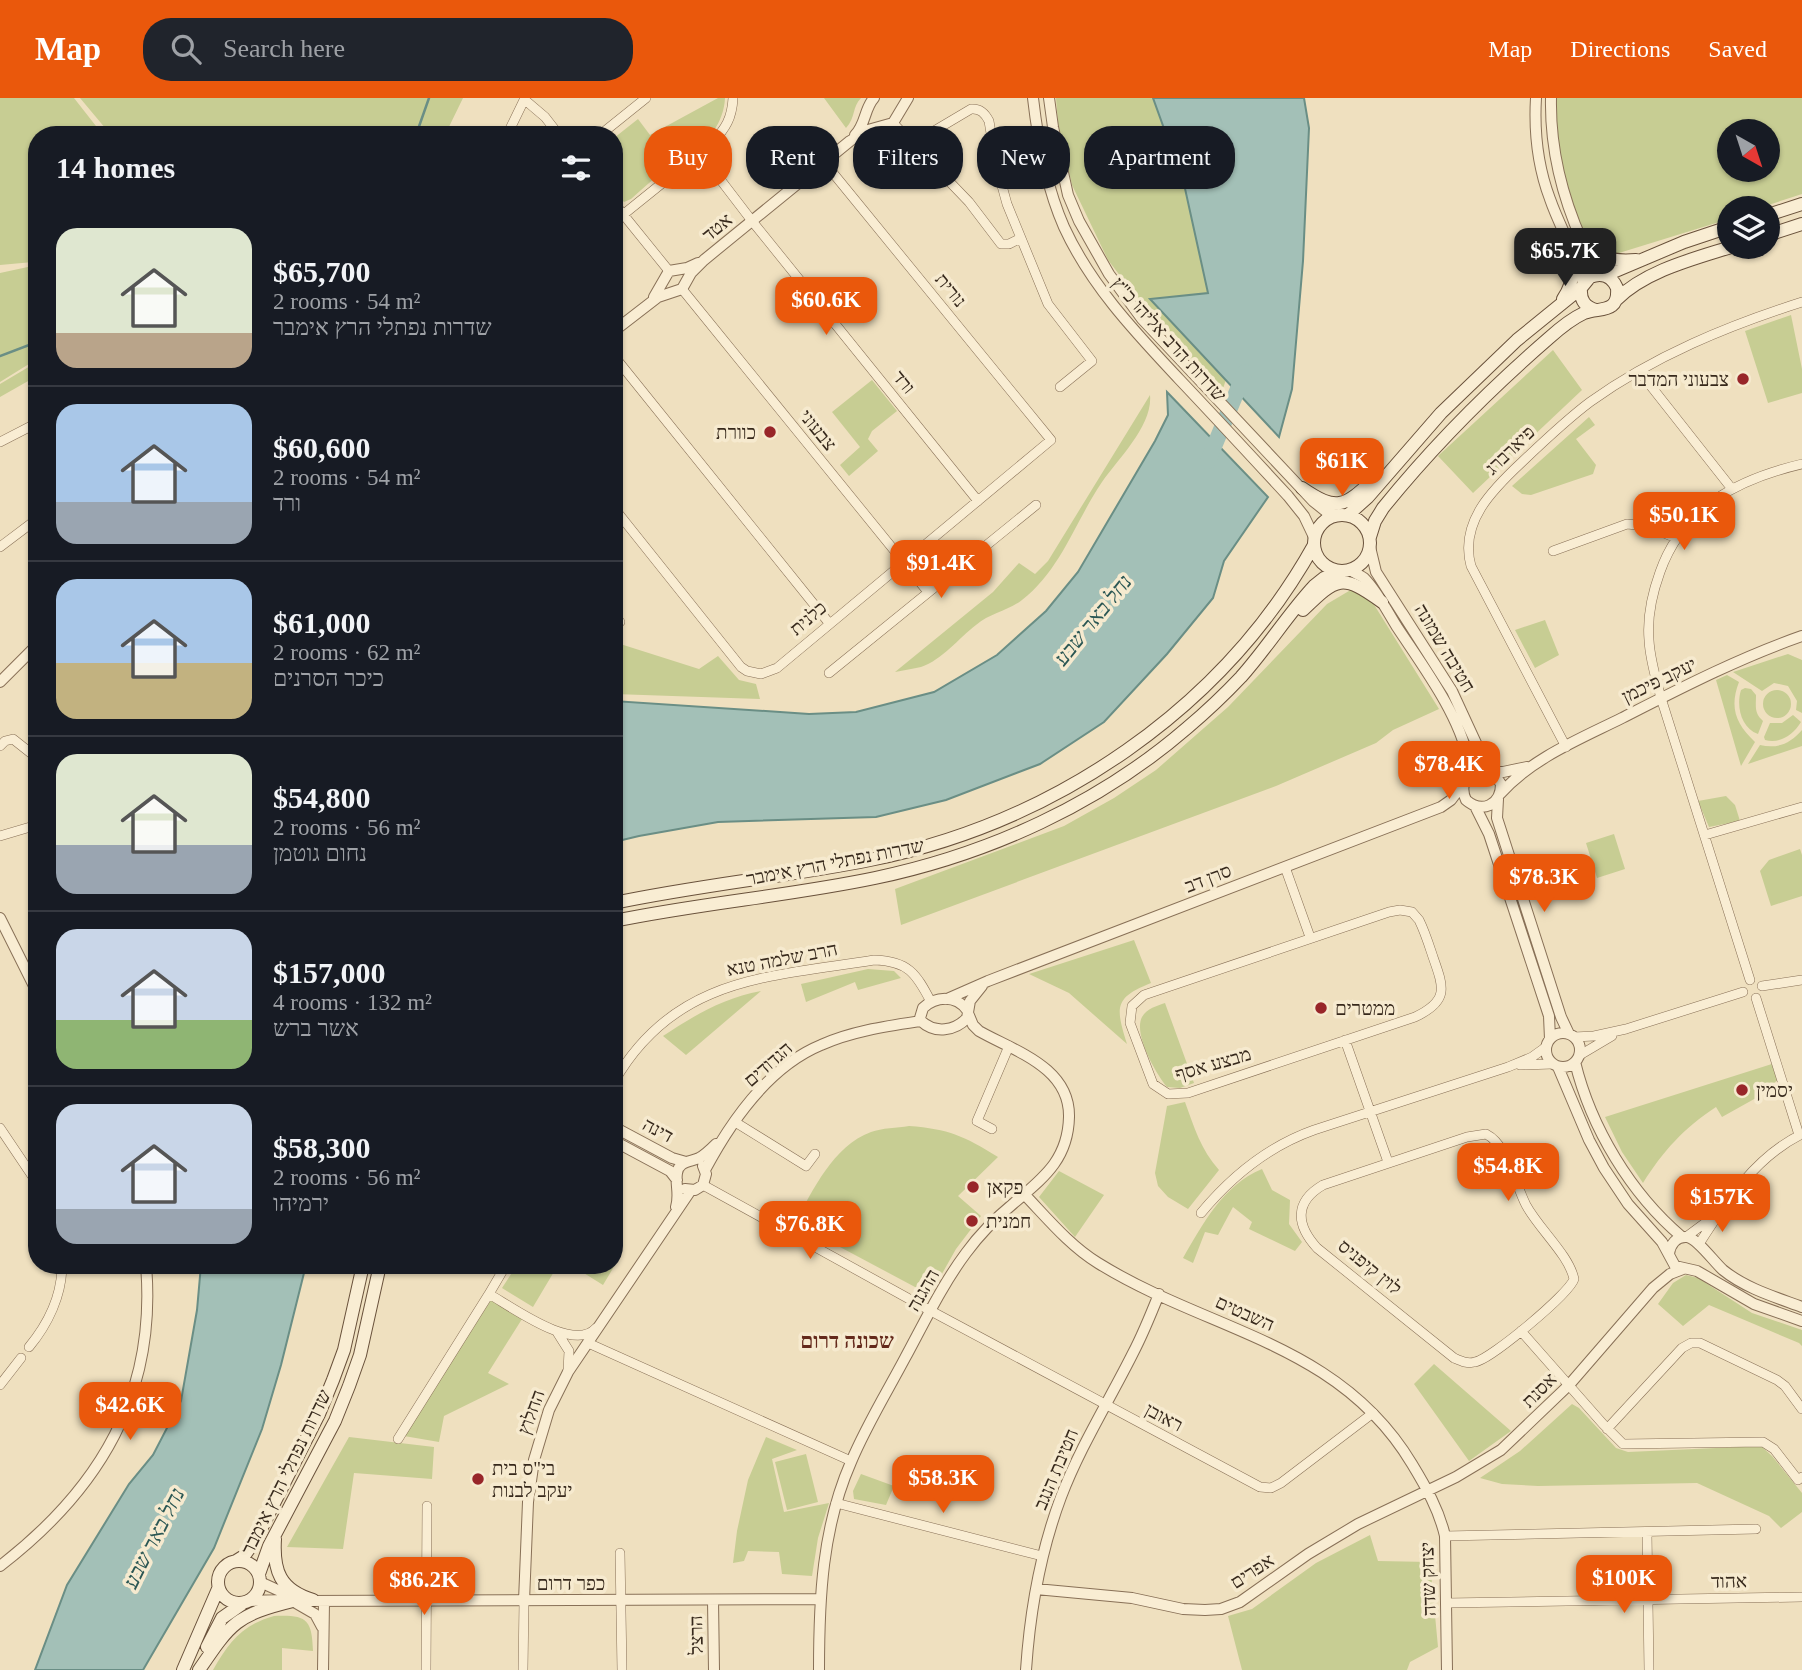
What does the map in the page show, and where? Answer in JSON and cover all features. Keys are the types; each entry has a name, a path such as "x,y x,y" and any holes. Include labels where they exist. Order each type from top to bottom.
{"main road":[{"path":"1780,211 1802,204"},
{"path":"1780,231 1802,224"},
{"path":"1717,232 1603,275 1590,276 1557,308 1517,340 1441,413 1368,497 1343,515 1323,522 1314,541 1319,560 1332,569 1345,571 1363,562 1375,521 1383,508 1454,426 1558,330 1587,312 1608,309 1626,290 1651,277 1717,252"},
{"path":"1580,236 1593,251 1614,261 1643,260"},
{"path":"1557,308 1573,280 1574,269 1566,239"},
{"path":"1603,275 1615,282 1616,300"},
{"path":"1582,286 1582,300 1596,310"},
{"path":"1299,485 1323,502 1332,504 1352,499 1413,443"},
{"path":"1343,515 1362,523 1370,542"},
{"name":"שדרות נפתלי הרץ אימבר","path":"623,902 903,853 997,822 1059,793 1146,737 1203,688 1242,647 1282,596 1299,572 1314,541"},
{"name":"שדרות נפתלי הרץ אימבר","path":"623,920 874,878 938,861 1004,839 1077,804 1157,752 1216,701 1240,677 1314,586 1324,578 1345,571"},
{"path":"1267,645 1334,583 1354,583 1382,603"},
{"name":"שדרות נפתלי הרץ אימבר","path":"236,1561 244,1556 256,1539 319,1414 344,1350 361,1274"},
{"name":"שדרות נפתלי הרץ אימבר","path":"260,1578 276,1534 335,1421 349,1386 360,1355 378,1274"},
{"path":"276,1534 274,1560 280,1578 292,1590 318,1601"},
{"path":"183,1670 218,1589 219,1574 229,1563 236,1561 250,1564 260,1578 258,1593 222,1618 198,1670"},
{"path":"218,1589 230,1602 246,1602"},
{"path":"198,1670 225,1632 236,1622 262,1609 293,1601"}],"street":[{"path":"611,126 646,98"},
{"path":"726,126 732,115 733,98"},
{"name":"אטד","path":"839,150 863,126 869,104 874,98"},
{"path":"894,98 900,111"},
{"path":"896,126 893,123 908,98"},
{"name":"שדרות הרב אליהו כ\"ץ","path":"1033,98 1044,166 1053,200 1065,228 1096,283 1159,357 1289,496 1304,516 1314,541"},
{"name":"שדרות הרב אליהו כ\"ץ","path":"1049,98 1068,195 1103,264 1125,297 1142,319 1320,509 1343,515"},
{"path":"1536,98 1536,141 1540,165 1549,197 1580,271 1582,286"},
{"path":"1551,98 1555,149 1565,199 1592,264 1603,275"},
{"path":"512,126 525,99 552,126"},
{"path":"941,126 976,108 989,121 996,164 1007,204 1048,304 1092,361 1060,387"},
{"path":"868,111 871,120 879,126"},
{"name":"אטד","path":"879,126 893,123"},
{"name":"נורית","path":"839,180 1051,440"},
{"path":"655,189 624,214 671,272 686,275 681,287 668,287 671,272"},
{"name":"ורד","path":"728,189 978,500"},
{"name":"אטד","path":"623,324 647,304 681,287 704,260 791,189"},
{"path":"956,189 1001,244 1009,244 1021,238"},
{"name":"אטד","path":"647,304 671,272 704,260"},
{"name":"צבעוני","path":"681,287 928,592"},
{"name":"פיארברג","path":"1566,747 1471,566 1468,556 1471,531 1480,509 1502,481 1568,419 1605,392 1689,345 1802,302"},
{"path":"623,367 829,622"},
{"path":"1639,371 1732,489"},
{"path":"0,442 28,428"},
{"name":"כלנית","path":"623,519 736,662 747,671 761,674 777,668 1051,440"},
{"path":"1750,980 1661,698 1650,654 1649,623 1656,583 1670,547 1685,525 1711,501 1732,489 1802,464"},
{"path":"829,673 1036,505"},
{"path":"1553,551 1627,524 1647,526 1676,538"},
{"path":"0,547 28,526"},
{"name":"חטיבה שמונה","path":"1370,542 1376,572 1452,691 1491,770"},
{"name":"חטיבה שמונה","path":"1345,571 1364,579 1382,603 1449,711 1468,760 1464,781"},
{"name":"יעקב פיכמן","path":"1499,796 1511,782 1566,747 1746,657 1802,636"},
{"path":"0,682 28,654"},
{"path":"0,746 13,739 28,751"},
{"name":"יעקב פיכמן","path":"1491,770 1518,770 1536,764"},
{"path":"1802,1307 1740,1281 1724,1271 1640,1194 1618,1161 1596,1119 1578,1059 1579,1044 1561,1017 1497,818 1501,784 1491,770 1475,769 1464,781 1464,795 1489,834 1545,1003 1551,1026 1547,1056 1555,1065 1604,1168 1628,1204 1662,1242 1675,1266 1705,1275 1755,1304 1802,1321"},
{"name":"סרן דב","path":"947,999 1441,807 1451,800 1464,781"},
{"path":"1472,805 1490,806 1499,796"},
{"name":"סרן דב","path":"1441,807 1472,805"},
{"path":"1705,835 1802,807"},
{"path":"0,836 28,828"},
{"path":"1285,867 1310,937 1400,910 1412,912 1424,929 1441,982 1442,993 1438,1000 1433,1007 1415,1017 1345,1040 1388,1163"},
{"path":"0,918 28,974"},
{"name":"מבצע אסף","path":"1310,937 1151,992 1132,1006 1132,1031 1153,1084 1168,1094 1188,1093 1345,1040"},
{"name":"הרב שלמה טנא","path":"623,1069 658,1027 699,998 734,984 874,960 891,960 913,972 931,1002"},
{"path":"1750,980 1757,981 1762,986 1762,992 1756,998 1748,998 1743,992 1744,984 1750,980"},
{"path":"1762,986 1802,980"},
{"path":"967,1012 961,1003 947,999 931,1002 923,1008 920,1018 933,1028 955,1027 962,1023 967,1012 975,992 988,981"},
{"path":"1201,1213 1233,1178 1287,1141 1508,1067 1532,1057 1557,1034 1594,1036 1626,1029 1743,992"},
{"path":"1670,1256 1671,1245 1709,1220 1766,1158 1801,1134 1756,998"},
{"name":"ההגנה","path":"819,1670 819,1599 836,1503 851,1461 931,1311 966,1252 999,1216 1049,1172 1058,1159 1068,1131 1069,1108 1062,1089 1051,1073 1034,1059 985,1034 973,1025 967,1012"},
{"name":"הגדודים","path":"688,1161 707,1153 770,1080 802,1055 846,1036 921,1021"},
{"name":"ההגנה","path":"955,1027 985,1034"},
{"path":"1508,1067 1567,1067 1626,1029"},
{"path":"992,1129 977,1121 1009,1046"},
{"path":"733,1125 806,1166 815,1154"},
{"name":"הגדודים","path":"705,1170 733,1125"},
{"path":"0,1128 28,1169"},
{"name":"דינה","path":"623,1132 672,1158 688,1161"},
{"name":"לוין קיפניס","path":"1479,1134 1486,1134 1499,1143 1537,1224 1569,1264 1574,1279 1566,1292 1521,1331 1476,1362 1464,1362 1454,1358 1317,1248 1307,1237 1301,1215 1303,1206 1315,1189 1388,1163 1479,1134"},
{"name":"דינה","path":"623,1146 670,1171 678,1181"},
{"path":"673,1215 679,1191 679,1167 688,1161 699,1163 705,1170 703,1185 691,1190 588,1343 851,1461"},
{"path":"678,1181 683,1188 691,1190"},
{"path":"703,1185 931,1311"},
{"name":"השבטים","path":"1024,1194 1090,1258 1159,1294 1294,1355 1335,1381 1373,1413 1403,1448 1428,1491"},
{"path":"1685,1269 1699,1262 1700,1247 1721,1208"},
{"name":"אסנת","path":"1653,1288 1670,1256"},
{"name":"אסנת","path":"1428,1491 1501,1450 1569,1385 1653,1288 1670,1274 1685,1269"},
{"path":"29,1347 50,1317 62,1274"},
{"path":"0,1566 38,1533 86,1483 119,1428 132,1398 146,1332 146,1274"},
{"path":"398,1439 501,1274"},
{"path":"489,1294 556,1331 573,1337 593,1332 602,1321"},
{"name":"חטיבת הנגב","path":"1026,1670 1029,1629 1042,1556 1062,1494 1134,1352 1159,1294"},
{"name":"ראובן","path":"931,1311 1251,1483 1271,1488 1373,1413"},
{"path":"556,1331 569,1350 568,1372"},
{"path":"1521,1331 1623,1444 1763,1442 1774,1450 1798,1480 1802,1477"},
{"name":"החלוץ","path":"523,1670 528,1502 534,1460 549,1410 568,1372 588,1343"},
{"path":"1607,1429 1674,1354 1691,1343 1700,1343 1777,1380 1785,1386 1802,1409"},
{"path":"0,1385 21,1358"},
{"name":"יצחק שדה","path":"1428,1491 1445,1536 1447,1670"},
{"name":"אפרים","path":"1036,1590 1132,1598 1183,1609 1221,1609 1249,1596 1308,1554 1358,1524 1428,1491"},
{"path":"836,1503 1042,1556"},
{"path":"426,1670 427,1506"},
{"path":"1445,1536 1756,1529"},
{"path":"1647,1533 1649,1670"},
{"path":"620,1553 622,1670"},
{"name":"כפר דרום","path":"260,1578 290,1596 318,1601"},
{"name":"אהוד","path":"1446,1603 1802,1597"},
{"name":"כפר דרום","path":"246,1602 819,1599"},
{"name":"הרצל","path":"713,1600 715,1670"},
{"path":"293,1601 314,1614 324,1629"},
{"path":"318,1601 324,1629 323,1670"}],"green space":[{"path":"0,98 74,98 96,126 28,126 28,262 0,265"},
{"path":"80,98 463,98 449,126 103,126"},
{"path":"718,98 725,98 716,126 667,126"},
{"path":"824,98 861,98 846,128"},
{"path":"1056,98 1157,98 1168,126 1084,126 1084,189 1191,189 1243,325 1222,392 1158,325 1108,260 1072,185 1070,126 1059,126"},
{"path":"1552,98 1802,98 1802,194 1780,201 1780,196 1717,196 1717,223 1619,253 1599,256 1590,250 1562,178"},
{"path":"638,119 644,127 644,187 624,202 623,131"},
{"path":"28,267 28,365 0,382 0,273"},
{"path":"1791,315 1802,369 1802,393 1768,403 1745,331"},
{"path":"1553,350 1582,390 1473,493 1438,456"},
{"path":"28,367 28,381 0,397 0,384"},
{"path":"872,380 897,411 872,431 868,439 878,451 849,476 840,465 860,447 832,412"},
{"path":"1150,395 1141,429 1102,482 1058,560 1036,588 1017,604 981,621 929,664 895,672 993,592 1019,563 1035,574 1048,561"},
{"path":"1589,417 1595,425 1576,439 1596,465 1593,474 1531,495 1522,494 1512,486"},
{"path":"1354,588 1373,603 1439,709 1393,730 1376,743 1276,786 901,925 895,889 1064,826 1114,798 1156,770 1228,707 1327,604"},
{"path":"1545,620 1559,655 1535,668 1515,630"},
{"path":"623,645 699,669 718,656 739,680 756,684 760,699 623,694"},
{"path":"1788,654 1802,660 1802,713 1796,710 1797,701 1788,686 1774,683 1762,691 1733,672"},
{"path":"1727,675 1739,682 1735,700 1736,715 1743,729 1755,742 1741,766 1716,680"},
{"path":"1751,689 1756,695 1757,712 1763,721 1758,734 1747,727 1741,716 1740,696 1741,690"},
{"path":"1777,690 1787,694 1791,704 1787,714 1777,718 1767,714 1763,704 1767,694"},
{"path":"1793,715 1801,722 1794,731 1781,739 1765,740 1770,723 1782,723"},
{"path":"1802,730 1802,746 1748,764 1760,745 1783,744"},
{"path":"1726,796 1735,805 1740,821 1709,827 1698,801"},
{"path":"1614,834 1625,869 1597,878 1586,843"},
{"path":"1800,849 1802,896 1771,906 1760,871 1769,860"},
{"path":"1134,940 1151,983 1130,994 1121,1006 1121,1021 1127,1044 1069,993 1029,974"},
{"path":"868,969 894,971 901,978 858,990 855,982 806,1002 801,984"},
{"path":"761,991 686,1055 663,1036 710,1008"},
{"path":"1165,1003 1194,1083 1180,1088 1167,1087 1162,1081 1147,1053 1141,1033 1140,1024 1144,1014"},
{"path":"1775,1063 1780,1078 1756,1098 1722,1117 1716,1107 1704,1115 1675,1141 1643,1183 1622,1152 1605,1117"},
{"path":"1185,1102 1203,1146 1219,1170 1188,1209 1168,1197 1158,1186 1155,1173 1167,1106"},
{"path":"909,1126 956,1135 998,1157 958,1196 981,1216 956,1249 930,1295 795,1223 826,1170 846,1147 871,1132"},
{"path":"1262,1169 1272,1190 1290,1200 1289,1224 1302,1242 1295,1251 1249,1229 1252,1222 1233,1207 1218,1235 1205,1232 1193,1263 1183,1258 1225,1195 1248,1176"},
{"path":"1059,1171 1104,1195 1075,1237 1039,1197"},
{"path":"511,1274 553,1274 533,1307 502,1288"},
{"path":"585,1274 610,1274 603,1285"},
{"path":"1686,1275 1698,1278 1752,1313 1802,1330 1802,1346 1709,1305 1683,1326 1658,1304 1673,1283"},
{"path":"491,1300 522,1319 488,1373 509,1384 444,1416 439,1442 404,1436"},
{"path":"1434,1364 1511,1431 1469,1461 1414,1384"},
{"path":"1572,1404 1579,1408 1616,1448 1628,1452 1761,1446 1802,1493 1802,1512 1781,1528 1769,1516 1697,1483 1538,1486 1502,1484 1480,1478 1520,1451"},
{"path":"349,1437 434,1447 432,1479 354,1473 343,1549 287,1547"},
{"path":"766,1437 797,1450 772,1459 784,1512 829,1503 818,1538 812,1576 782,1574 779,1552 748,1551 744,1561 733,1563 748,1480"},
{"path":"806,1454 818,1502 787,1510 775,1462"},
{"path":"861,1474 894,1486 886,1505 854,1499 853,1491"},
{"path":"1370,1535 1378,1561 1430,1562 1438,1647 1410,1662 1407,1670 1242,1670 1228,1616 1252,1609 1316,1563"},
{"path":"274,1616 293,1616 305,1621 311,1631 313,1651 282,1648 282,1670 213,1670 238,1636 253,1624"}],"water":[{"path":"1153,98 1304,98 1309,128 1303,261 1292,389 1279,437 1150,299 1208,293 1185,189 1235,189 1235,126 1163,126"},
{"path":"1167,392 1268,497 1224,561 1213,598 1167,654 1104,722 1040,764 946,800 876,817 718,822 623,840 623,702 809,714 856,712 934,692 997,655 1046,611 1078,572 1168,415"},
{"path":"200,1274 304,1274 262,1429 214,1548 143,1670 35,1670 67,1585 129,1484 153,1455 181,1401 197,1310"}],"waterway":[{"path":"419,126 429,98"},
{"path":"0,356 28,345"},
{"name":"נחל באר שבע","path":"1208,461 1245,372"}],"place":[{"name":"צבעוני המדבר","path":"1743,379"},
{"name":"כוורת","path":"770,432"},
{"name":"ממטרים","path":"1321,1008"},
{"name":"יסמין","path":"1742,1090"},
{"name":"פקאן","path":"973,1187"},
{"name":"חמנית","path":"972,1221"},
{"name":"בי\"ס בית יעקב לבנות","path":"478,1479"}],"district":[{"name":"שכונה דרום","path":"847,1341"}]}
